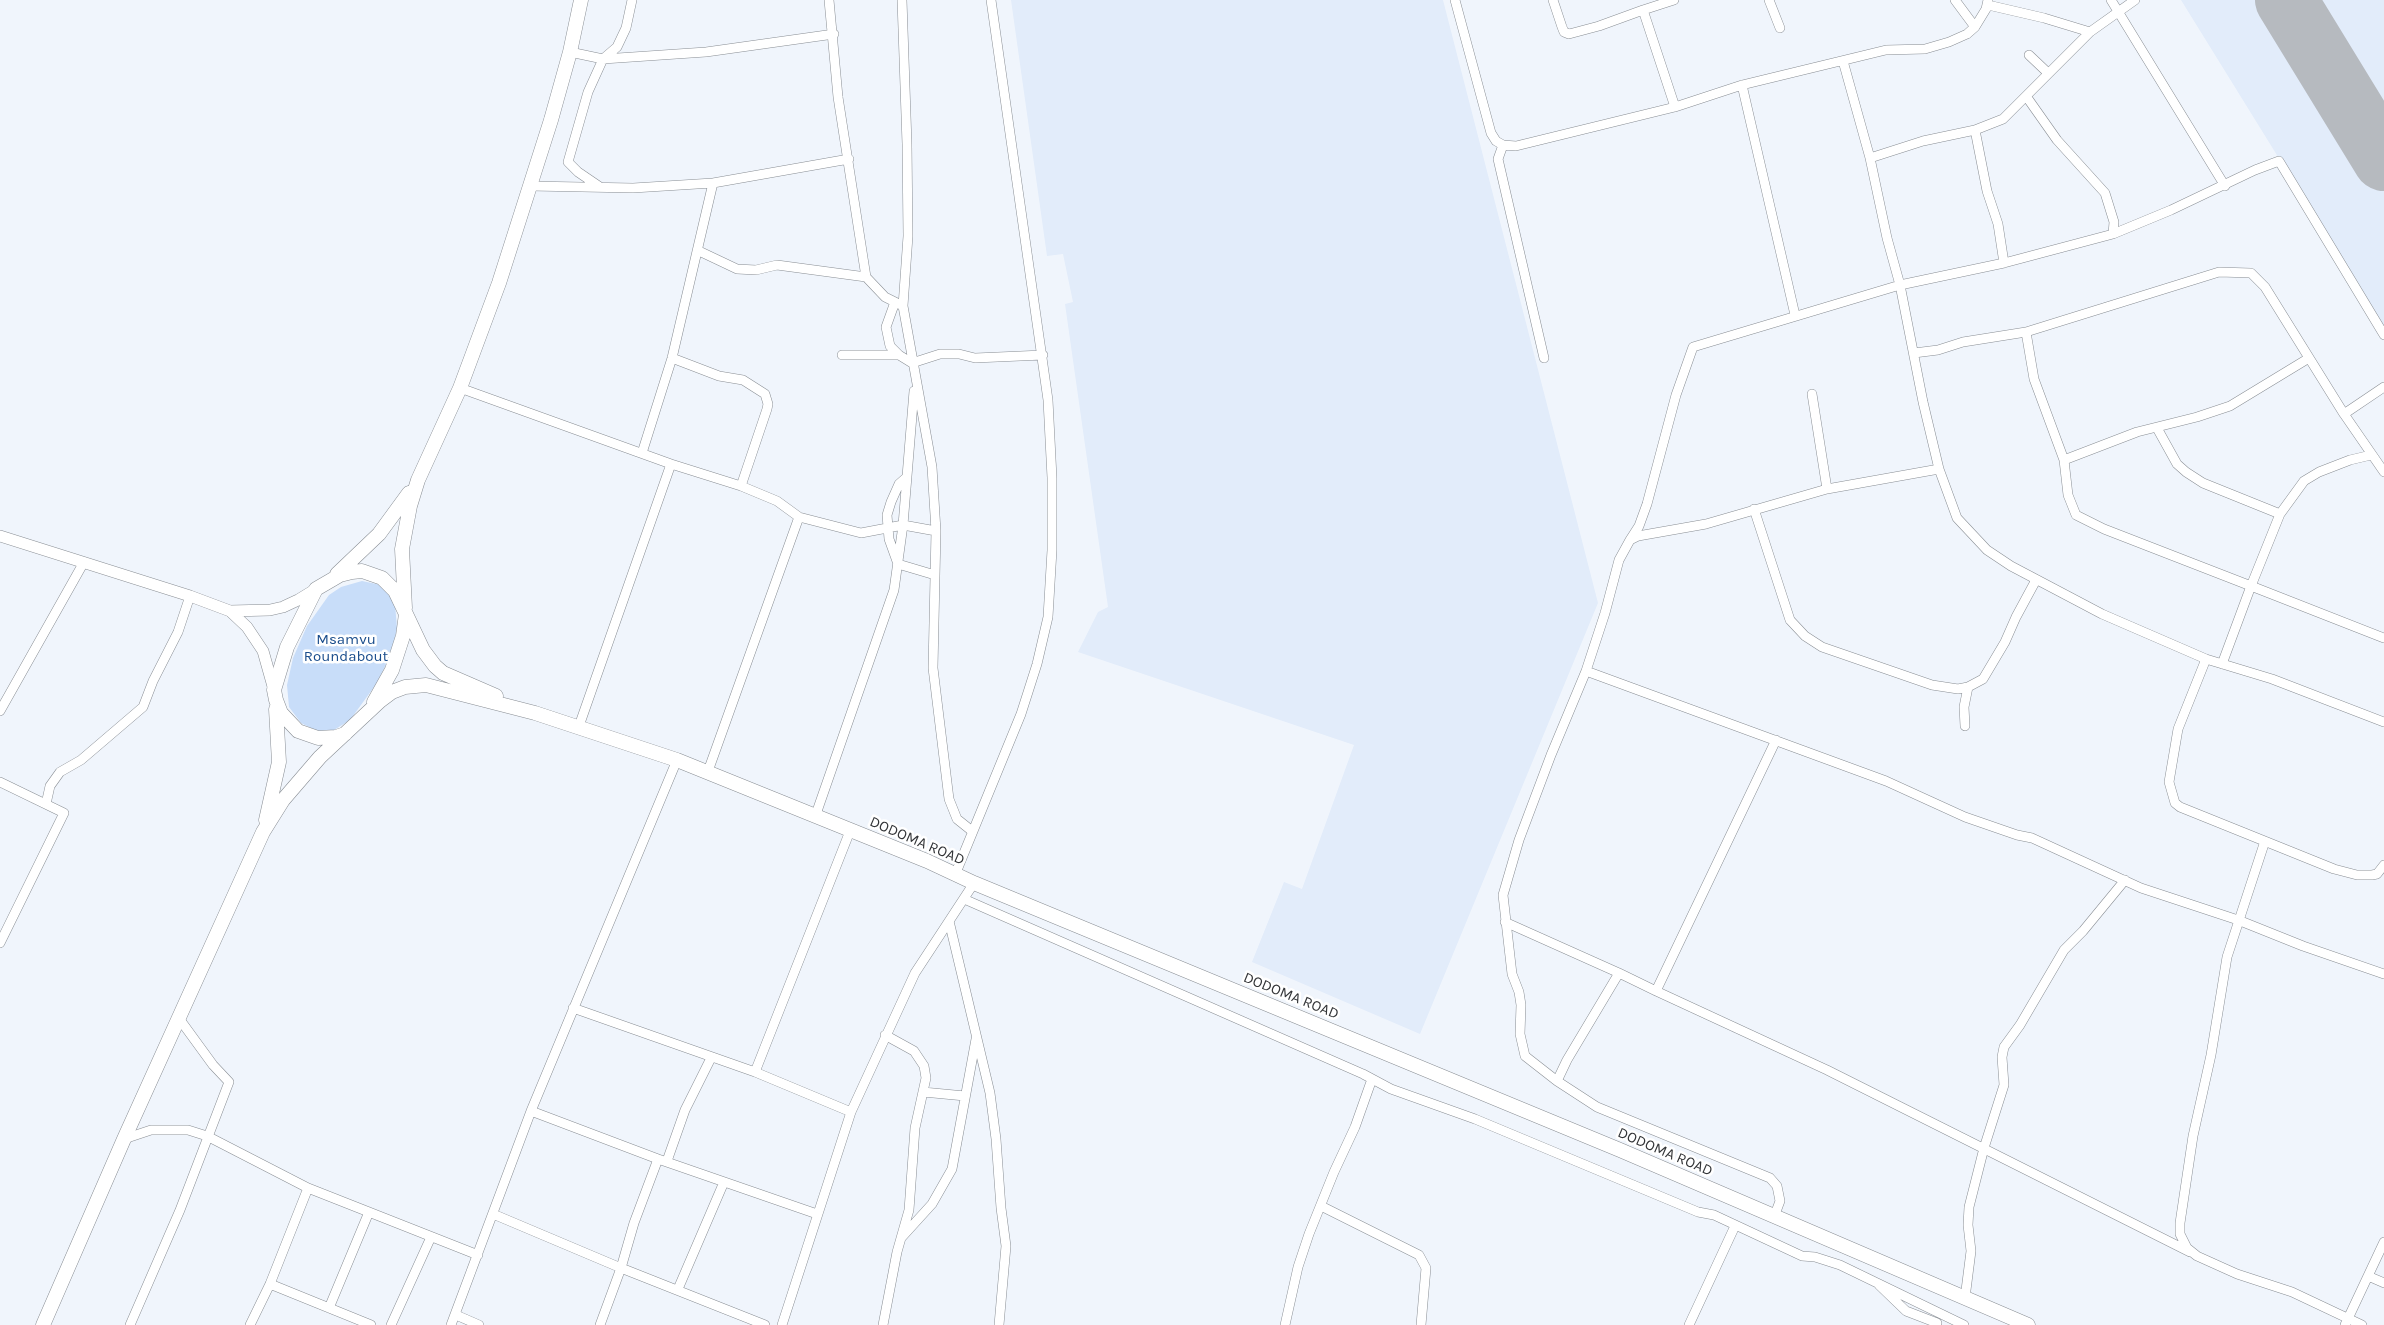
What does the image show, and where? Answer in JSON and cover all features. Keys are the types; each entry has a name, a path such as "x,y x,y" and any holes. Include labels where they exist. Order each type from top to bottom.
{"highway":[{"path":"43,1325 178,1017 263,832 301,778 320,757 361,719 374,702 392,670 403,636 406,611 402,549 404,528 418,480 460,388 498,283 530,186 570,52 581,0"},
{"path":"263,832 279,762 275,695 287,647 322,585 379,534 418,480"},
{"path":"322,585 352,572 362,571 373,574 389,584 406,611"},
{"name":"DODOMA ROAD","path":"406,611 428,659 444,673 535,713"},
{"name":"DODOMA ROAD","path":"361,719 392,692 405,686 439,687 579,726 677,760 927,861 974,883 1620,1150 2028,1325"},
{"path":"275,695 286,721 304,734 327,738 346,733"}],"main road":[{"path":"0,536 190,596 230,611 250,612 283,607 322,585"},
{"path":"230,611 247,627 263,651 275,695"}],"street":[{"path":"600,187 578,172 568,162 588,92 604,58 617,47 626,28 632,0"},
{"path":"829,0 834,34 838,97 866,276 885,297 899,304"},
{"path":"902,0 908,227 899,304 932,467 936,531 933,668 949,799 957,819 972,831"},
{"path":"955,875 1021,714 1037,664 1048,617 1052,550 1052,478 1042,355 992,0"},
{"path":"1456,0 1491,133 1496,141 1503,145 1516,146 1675,107 1742,85 1886,50 1925,49 1949,42 1967,34 1975,26 1988,2 2090,32"},
{"path":"1553,0 1564,32 1568,34 1599,26 1674,0"},
{"path":"1768,0 1780,28"},
{"path":"1955,0 1975,26"},
{"path":"2111,0 2225,186"},
{"path":"1870,158 1923,141 1975,130 2004,119 2090,32 2135,0"},
{"path":"1643,10 1675,107"},
{"path":"570,52 604,58 706,52 834,34"},
{"path":"2029,55 2048,73"},
{"path":"1843,61 1870,158 1887,238 1900,285 1906,326 1914,353 1923,402 1940,469 1958,518 1987,550 2036,580 2102,614 2206,659 2324,698 2384,722"},
{"path":"1742,85 1795,315"},
{"path":"2026,96 2057,140 2105,193 2114,222 2113,234"},
{"path":"1975,130 1987,191 1998,224 2004,263"},
{"path":"1503,145 1498,159 1544,358"},
{"path":"530,186 633,188 713,183 849,159"},
{"path":"1774,1217 1780,1201 1777,1186 1770,1178 1597,1107 1557,1081 1525,1056 1520,1034 1520,998 1512,974 1505,922 1503,895 1509,868 1551,755 1586,671 1605,613 1619,560 1638,526 1647,504 1676,395 1693,347 1900,285 2004,263 2113,234 2279,161 2384,335"},
{"path":"642,453 672,358 699,251 713,183"},
{"path":"699,251 737,269 756,270 777,265 866,276"},
{"path":"1914,353 1938,350 1963,342 2026,332 2219,272 2251,273 2265,287 2344,414 2384,472"},
{"path":"899,304 886,327 890,346 899,355 912,363 940,354 976,358 1042,355"},
{"path":"2026,332 2034,379 2064,460 2068,494 2076,515 2104,528 2384,638"},
{"path":"842,355 899,355"},
{"path":"672,358 719,376 743,380 765,394 768,404 767,409 741,486"},
{"path":"2064,460 2137,432 2197,418 2230,406 2309,358"},
{"path":"815,816 894,590 903,525 915,380"},
{"path":"2344,414 2384,387"},
{"path":"460,388 672,464 741,486 777,501 799,517 861,533 903,525 936,531"},
{"path":"1812,394 1827,489"},
{"path":"2156,428 2177,464 2186,472 2210,486 2280,514"},
{"path":"2222,664 2250,586 2280,514 2304,481 2319,472 2350,460 2371,455"},
{"path":"579,726 672,464"},
{"path":"1630,540 1638,536 1706,524 1827,489 1940,469"},
{"path":"898,564 886,528 890,502 899,484 907,478"},
{"path":"1754,509 1790,620 1805,636 1822,647 1909,678 1946,688 1968,687 1983,679 2036,580"},
{"path":"708,774 799,517"},
{"path":"0,711 84,562"},
{"path":"898,564 935,575"},
{"path":"46,804 50,786 60,772 81,760 143,707 152,681 178,632 190,596"},
{"path":"2206,659 2178,729 2169,782 2171,795 2180,807 2334,869 2357,875 2372,875 2377,874 2384,865"},
{"path":"1586,671 1886,781 1965,817 2017,836 2032,838 2176,901 2238,920 2384,974"},
{"path":"1965,726 1964,707 1968,687"},
{"path":"1656,991 1776,740"},
{"path":"452,1325 531,1111 677,760"},
{"path":"0,782 64,813 0,941"},
{"path":"755,1072 850,831"},
{"path":"2197,1256 2183,1242 2180,1223 2193,1136 2210,1055 2226,957 2265,841"},
{"path":"1965,1298 1971,1251 1968,1226 1969,1207 1984,1148 2004,1084 2002,1057 2004,1047 2020,1026 2064,950 2083,931 2125,880"},
{"path":"782,1325 851,1112 915,973 974,883"},
{"path":"964,899 1391,1089 1475,1120 1698,1212 1714,1215 1802,1256 1815,1257 1875,1281 1964,1325"},
{"path":"949,921 990,1092 1006,1246 998,1325"},
{"path":"1505,922 1827,1070 2197,1256 2237,1274 2292,1292 2346,1321 2362,1325"},
{"path":"1557,1081 1567,1060 1619,973"},
{"path":"573,1008 755,1072 851,1112"},
{"path":"130,1325 180,1210 229,1082 213,1065 178,1017"},
{"path":"901,1238 932,1204 952,1169 977,1034"},
{"path":"883,1325 912,1192 915,1128 926,1078 924,1066 914,1051 885,1035"},
{"path":"600,1325 621,1268 634,1223 685,1110 711,1058"},
{"path":"1285,1325 1298,1267 1334,1172 1356,1127 1372,1079"},
{"path":"923,1092 965,1096"},
{"path":"531,1111 817,1214"},
{"path":"124,1139 151,1130 188,1130 207,1136 308,1188 430,1237 478,1254"},
{"path":"678,1289 724,1182"},
{"path":"250,1325 270,1284 308,1188"},
{"path":"1321,1206 1419,1255 1426,1268 1420,1325"},
{"path":"329,1308 369,1212"},
{"path":"494,1214 621,1268 765,1325"},
{"path":"1689,1325 1736,1226"},
{"path":"391,1325 430,1237"},
{"path":"2346,1321 2384,1242"},
{"path":"2368,1276 2384,1283"},
{"path":"1875,1281 1906,1312 1937,1323"},
{"path":"270,1284 371,1325"},
{"path":"456,1315 479,1325"}],"shaded area":[{"path":"1011,0 1443,0 1598,603 1420,1034 1252,962 1284,882 1302,889 1354,745 1078,652 1098,612 1108,607 1065,304 1073,302 1063,254 1047,256"},
{"path":"2181,0 2384,0 2384,326 2348,270"}],"green space":[{"name":"Msamvu Roundabout","path":"362,581 381,585 395,604 397,628 392,652 377,683 350,720 334,730 319,732 301,723 289,707 287,685 293,658 307,626 329,595 341,587"}],"runway":[{"path":"2286,0 2384,160"}]}
